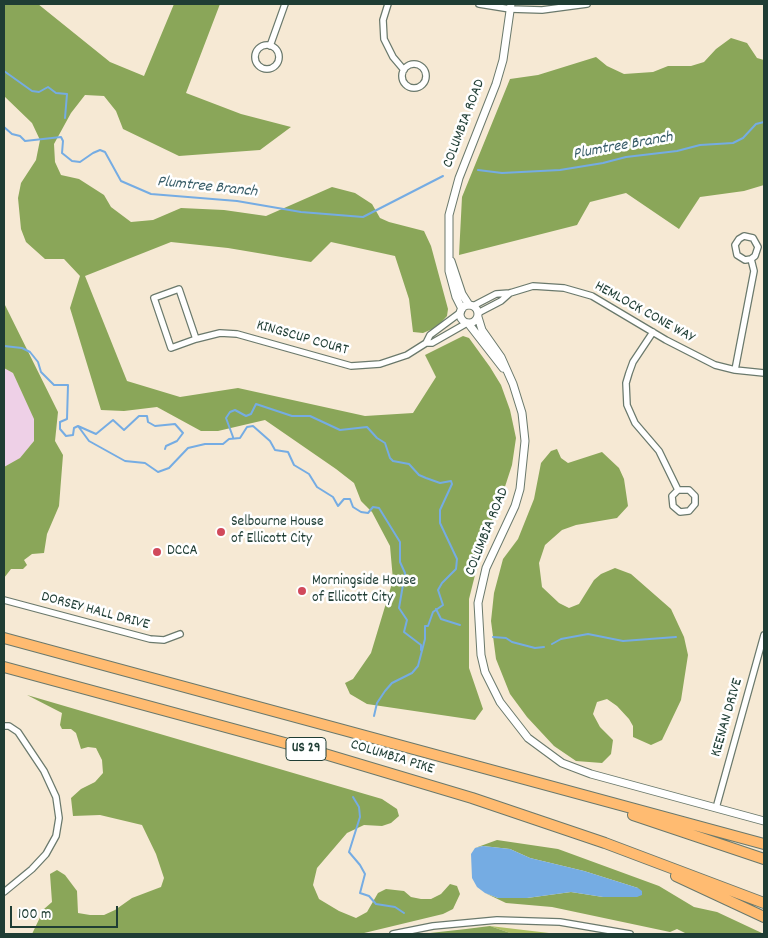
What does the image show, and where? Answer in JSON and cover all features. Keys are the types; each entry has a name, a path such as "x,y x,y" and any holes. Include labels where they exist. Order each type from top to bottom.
{"highway":[{"name":"COLUMBIA PIKE","path":"4,638 764,844"},
{"name":"COLUMBIA PIKE","path":"4,667 318,752 472,798 605,843 764,903"},
{"path":"556,788 764,859"},
{"path":"605,843 764,917"}],"street":[{"path":"270,46 285,4"},
{"path":"388,4 382,20 384,39 393,57 404,70"},
{"path":"479,4 542,10 587,4"},
{"name":"COLUMBIA ROAD","path":"461,311 449,271 448,234 452,198 496,84 503,60 510,6"},
{"path":"270,46 277,51 278,62 271,69 262,69 255,61 256,51 260,47 270,46"},
{"path":"413,64 422,67 426,75 423,84 414,88 406,84 402,76 404,70 413,64"},
{"path":"748,236 756,242 757,251 751,259 745,260 737,254 735,245 739,239 748,236"},
{"name":"COLUMBIA ROAD","path":"449,254 462,294 471,306"},
{"path":"735,370 754,271 751,259"},
{"name":"HEMLOCK CONE WAY","path":"478,315 510,293 522,288 545,285 575,290 592,296 700,358 735,370 764,373"},
{"name":"KINGSCUP COURT","path":"196,339 178,289 154,298 171,348 220,333 237,334 351,366 371,366 390,362 407,355 426,343 430,336 461,311"},
{"name":"HEMLOCK CONE WAY","path":"471,306 496,294 510,293"},
{"path":"471,306 478,315 474,322 468,323 461,318 461,311 471,306"},
{"name":"COLUMBIA ROAD","path":"478,315 482,330 501,357 522,413 525,458 515,506 486,568 479,594 478,638 485,672 492,689 508,716 528,738 562,763 591,774 764,820"},
{"name":"COLUMBIA ROAD","path":"468,323 507,372"},
{"name":"KINGSCUP COURT","path":"426,343 432,343 468,323"},
{"path":"652,332 628,373 626,383 627,405 635,423 659,451 678,490"},
{"path":"678,490 689,490 695,496 695,504 689,511 680,512 673,506 672,496 678,490"},
{"name":"DORSEY HALL DRIVE","path":"4,600 150,639 164,640 180,634"},
{"name":"KEENAN DRIVE","path":"716,808 764,635"},
{"path":"4,892 32,869 46,854 56,836 59,818 56,797 44,771 24,739 6,726"},
{"path":"393,934 433,926 497,920 560,922 630,934"}],"shaded area":[{"path":"4,368 13,373 34,418 34,441 21,458 4,467"}],"green space":[{"path":"4,4 38,4 110,62 144,76 174,4 220,4 186,93 241,114 291,127 260,150 179,156 123,129 116,111 104,96 85,95 71,113 54,144 55,162 61,175 79,179 104,195 111,207 131,222 153,220 181,208 224,210 266,216 332,187 355,193 372,204 380,218 424,231 431,246 448,309 447,316 437,327 423,333 413,332 409,299 395,256 331,242 311,262 228,248 171,242 85,276 127,381 180,397 238,388 365,416 413,413 436,377 425,355 463,336 469,338 501,385 510,410 516,438 512,465 501,499 484,539 469,599 469,668 483,709 475,720 367,704 350,694 345,683 353,679 371,653 393,580 390,546 372,512 361,501 354,483 265,420 218,431 201,431 157,407 124,411 101,410 70,308 80,276 64,259 45,259 26,242 21,229 18,198 21,183 36,160 40,140 32,123 4,96"},
{"path":"731,38 747,43 757,58 764,60 764,185 744,191 700,197 679,229 626,193 590,202 577,225 459,255 462,197 510,79 538,75 596,57 607,66 624,74 653,72 668,66 691,66 704,62 716,49"},
{"path":"4,303 58,412 55,441 63,455 59,506 47,534 44,553 32,554 24,560 27,565 23,569 11,569 4,578 4,467 20,458 34,441 34,419 13,373 4,368"},
{"path":"557,449 561,458 568,463 602,452 619,468 624,479 628,506 617,518 576,525 562,530 545,545 539,563 542,587 559,603 569,608 579,604 594,580 601,574 615,568 631,574 671,609 684,637 688,655 681,700 662,740 651,745 633,737 633,726 617,706 607,699 597,702 593,714 600,727 613,740 611,754 602,763 576,761 554,746 527,717 510,694 496,659 491,621 494,593 503,559 518,539 534,499 541,463 551,451"},
{"path":"27,695 382,799 397,809 399,816 391,823 382,826 364,825 347,833 317,868 313,885 319,899 339,911 356,918 367,912 378,893 386,889 404,891 411,897 431,899 441,894 450,884 457,886 460,894 453,909 443,914 360,934 32,934 44,909 52,902 50,874 57,870 65,875 77,891 78,913 90,915 104,915 132,898 161,887 164,878 156,854 142,825 100,815 73,816 71,798 81,789 95,782 103,773 102,760 96,748 88,747 81,749 76,733 71,729 62,729 60,725 62,713"},
{"path":"497,840 558,849 659,886 694,907 717,912 764,934 687,934 677,929 670,932 552,907 506,903 485,893 498,898 527,898 571,892 603,897 637,897 638,888 584,871 530,858 510,849 483,846 475,848"},
{"path":"490,926 549,933 584,934 513,934"},
{"path":"490,926 513,934 421,934 466,929"}],"water":[{"path":"483,846 510,849 530,858 584,871 638,888 642,891 642,895 637,897 603,897 571,892 527,898 498,898 485,893 477,887 472,878 471,854 475,848"}],"waterway":[{"name":"Plumtree Branch","path":"4,71 32,91 39,92 48,87 56,93 67,94 65,118"},
{"name":"Plumtree Branch","path":"478,170 502,173 560,170 626,157 677,151 700,145 733,143 743,138 756,124 764,122"},
{"name":"Plumtree Branch","path":"4,127 25,141 61,137 63,141 62,153 72,161 80,162 100,150 105,152 121,181 151,194 237,201 301,212 363,217 443,176"},
{"path":"4,346 22,348 30,352 38,362 41,372 54,385 68,385 67,419 60,422 60,429 66,436 73,435 74,428 78,426"},
{"path":"233,437 226,418 230,412 235,410 246,416 251,414 256,404 292,416 310,416 340,430 367,427 377,438 385,443 390,458 393,461 409,464 419,475 440,483 451,481 452,484 440,510 440,523 457,559 456,569 442,583 438,590 443,605 433,612 428,626 425,626 425,639 418,666 412,673 392,683 377,703 374,716"},
{"path":"78,426 96,434 113,420 124,430 139,416 147,416 148,422 155,426 175,424 183,433 177,441 166,446 165,449"},
{"path":"78,426 89,441 125,461 145,463 158,472 169,468 188,448 205,444 223,444 229,439 240,438 247,427 253,426 270,441 275,450 288,452 294,465 309,474 317,487 333,497 338,506 344,499 350,499 353,507 361,512 368,513 373,507 379,508 400,542 400,562 405,573 399,608 407,620 404,632 421,645 421,650"},
{"path":"436,609 441,619 460,625"},
{"path":"552,644 561,639 588,634 623,641 676,637"},
{"path":"493,637 506,638 512,642 535,648 544,647"},
{"path":"353,797 359,807 360,817 349,852 365,874 360,893 369,896 376,904 395,907 404,913"}],"place":[{"name":"Selbourne House of Ellicott City","path":"221,532"},
{"name":"DCCA","path":"157,552"},
{"name":"Morningside House of Ellicott City","path":"302,591"}]}
